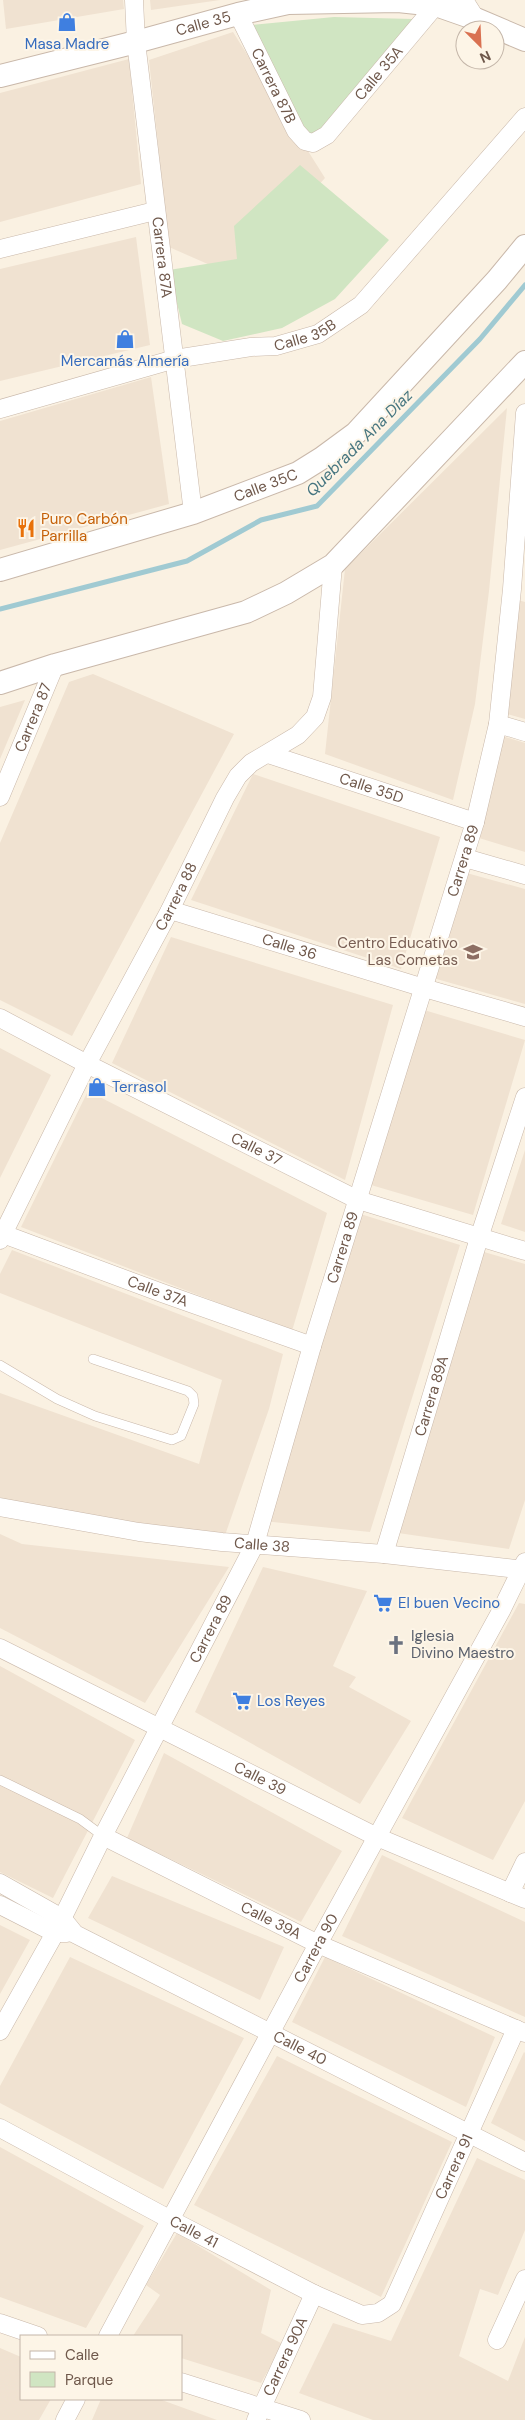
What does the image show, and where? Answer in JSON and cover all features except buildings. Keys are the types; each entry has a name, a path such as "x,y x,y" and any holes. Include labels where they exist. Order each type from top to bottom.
{"street":[{"name":"Carrera 87A","path":"134,0 136,42 155,211 193,513"},
{"path":"464,0 476,19"},
{"name":"Calle 35","path":"0,76 238,14 288,3 398,1 436,5 476,19 525,40"},
{"name":"Calle 35A","path":"321,140 436,5"},
{"name":"Carrera 87B","path":"238,14 296,131 305,142 313,143 321,140"},
{"name":"Calle 35B","path":"0,409 175,359 276,346 318,334 361,305 525,117"},
{"path":"0,249 155,211"},
{"name":"Calle 35C","path":"0,570 193,513 298,472 322,458 356,434 497,280 525,246"},
{"path":"0,683 55,665 246,612 286,593 333,566 525,362"},
{"name":"Carrera 89","path":"0,2031 59,1926 103,1836 255,1544 312,1346 476,822 498,724 518,590 525,413"},
{"name":"Carrera 88","path":"1,1237 87,1064 170,910 225,798 238,776 251,763 298,735 315,717 322,697 333,566"},
{"name":"Carrera 87","path":"0,797 55,665"},
{"path":"498,724 525,732"},
{"name":"Calle 35D","path":"268,754 476,822"},
{"path":"465,858 525,875"},
{"name":"Calle 36","path":"170,910 525,1017"},
{"name":"Calle 37","path":"0,1018 87,1064 358,1200 525,1251"},
{"name":"Carrera 89A","path":"384,1554 479,1238 525,1097"},
{"name":"Calle 37A","path":"1,1237 312,1346"},
{"name":"Calle 38","path":"0,1507 139,1532 524,1567"},
{"name":"Carrera 90","path":"109,2335 318,1944 524,1567"},
{"name":"Calle 39","path":"0,1648 377,1837 518,1896"},
{"name":"Calle 39A","path":"103,1836 318,1944 521,2031"},
{"path":"518,1896 525,1862"},
{"name":"Calle 40","path":"0,1883 59,1926"},
{"name":"Calle 40","path":"0,1905 59,1926 525,2162"},
{"name":"Carrera 91","path":"392,2304 470,2135 521,2031"},
{"name":"Calle 41","path":"0,2128 314,2294 362,2315 378,2313 392,2304"},
{"path":"497,2340 525,2279"},
{"name":"Carrera 90A","path":"259,2414 314,2294"},
{"path":"0,2323 35,2335"},
{"path":"182,2382 259,2414 301,2420"},
{"path":"65,2420 75,2400"}],"lane":[{"path":"0,1365 57,1399 95,1416 172,1440 181,1436 194,1404 193,1396 188,1391 93,1359"},
{"path":"0,1780 80,1819 103,1836"}],"shaded area":[{"path":"3,0 123,0 124,9 6,29"},
{"path":"150,0 220,0 151,10"},
{"path":"233,32 325,178 235,276 169,247 149,60"},
{"path":"129,59 141,184 0,222 0,93"},
{"path":"136,237 150,345 0,381 0,269"},
{"path":"151,377 169,504 0,550 0,421"},
{"path":"507,408 489,591 475,704 453,800 325,754 345,569"},
{"path":"511,598 525,602 525,719 503,713"},
{"path":"93,674 234,734 72,1036 0,1000 0,843 69,682"},
{"path":"25,700 0,759 0,707"},
{"path":"502,736 525,743 525,852 479,838"},
{"path":"253,774 440,837 401,969 191,900"},
{"path":"463,872 525,889 525,1004 433,978"},
{"path":"171,937 393,1005 345,1180 112,1063"},
{"path":"424,1010 525,1040 473,1215 371,1185"},
{"path":"0,1048 51,1075 0,1178"},
{"path":"88,1091 327,1213 292,1331 21,1227"},
{"path":"525,1150 525,1232 501,1224"},
{"path":"354,1212 460,1245 370,1532 263,1521"},
{"path":"12,1250 283,1354 269,1409 223,1541 14,1504 0,1497 0,1393 199,1464 222,1380 0,1293 0,1274"},
{"path":"484,1252 525,1264 525,1500 509,1549 398,1533"},
{"path":"0,1534 22,1544 229,1567 145,1703 0,1628"},
{"path":"263,1567 367,1591 333,1666 356,1677 349,1687 411,1721 360,1804 195,1712"},
{"path":"519,1603 525,1604 525,1801 493,1860 402,1818"},
{"path":"0,1666 135,1740 53,1898 0,1872"},
{"path":"164,1753 342,1851 301,1922 127,1838"},
{"path":"382,1855 525,1922 525,2017 342,1936"},
{"path":"112,1876 284,1947 260,2000 88,1918"},
{"path":"0,1925 30,1940 0,1994"},
{"path":"70,1957 244,2038 163,2189 0,2103 0,2086"},
{"path":"325,1957 495,2037 466,2107 292,2022"},
{"path":"525,2053 525,2141 491,2123"},
{"path":"277,2056 452,2142 381,2297 194,2205"},
{"path":"0,2147 144,2226 86,2328 0,2297"},
{"path":"477,2158 525,2180 525,2230 498,2295 480,2289 459,2356 508,2381 525,2337 525,2420 373,2420 299,2393 333,2323 391,2341"},
{"path":"177,2233 271,2290 261,2333 283,2344 261,2383 182,2358 182,2335 134,2335 160,2295 146,2285"},
{"path":"0,2348 20,2357 20,2400 50,2400 39,2420 0,2420"},
{"path":"101,2400 162,2400 217,2420 92,2420"}],"green space":[{"path":"334,17 413,19 317,136 308,134 251,25"},
{"path":"300,165 389,240 335,299 282,328 223,341 182,324 169,270 237,259 234,226"}],"waterway":[{"name":"Quebrada Ana Díaz","path":"0,609 187,561 261,520 317,506 480,339 525,285"}],"place":[{"name":"Masa Madre","path":"67,22"},
{"name":"Mercamás Almería","path":"125,339"},
{"name":"Puro Carbón Parrilla","path":"26,528"},
{"name":"Centro Educativo Las Cometas","path":"473,952"},
{"name":"Terrasol","path":"97,1087"},
{"name":"El buen Vecino","path":"383,1603"},
{"name":"Iglesia Divino Maestro","path":"396,1645"},
{"name":"Los Reyes","path":"242,1701"}]}
